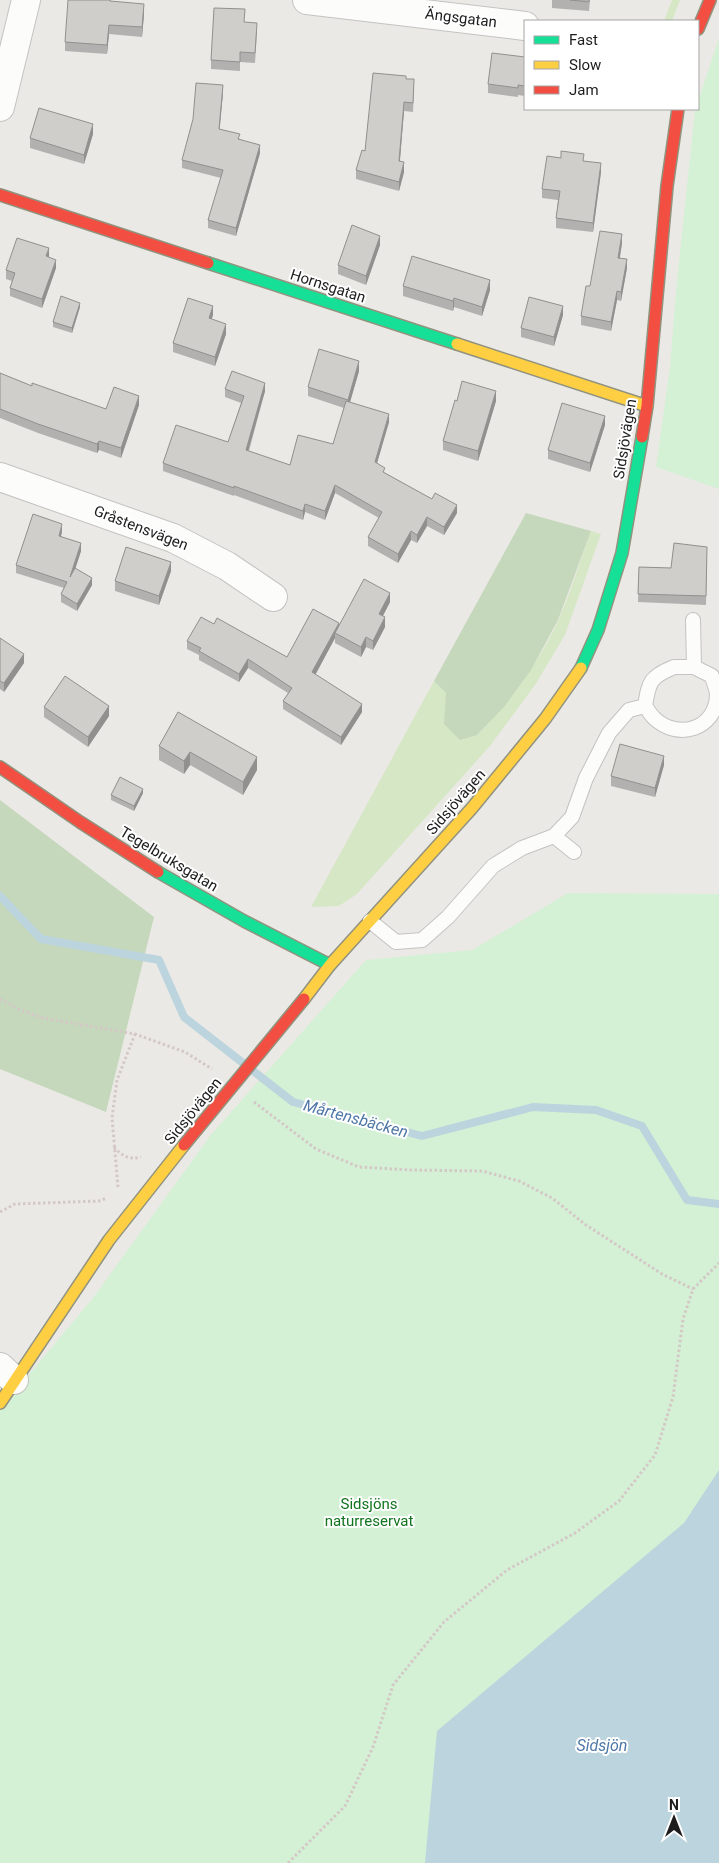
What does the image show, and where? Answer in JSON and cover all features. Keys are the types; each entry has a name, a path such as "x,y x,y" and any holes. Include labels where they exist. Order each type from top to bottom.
{"main road":[{"path":"699,27 710,0"},
{"name":"Sidsjövägen","path":"0,1403 7,1374 184,1145 330,965 472,808 545,719 578,674 598,630 622,553 646,406 666,196 678,110"},
{"name":"Hornsgatan","path":"0,195 646,406"},
{"name":"Tegelbruksgatan","path":"0,767 71,817 182,886 330,965"}],"street":[{"path":"0,107 26,0"},
{"name":"Ängsgatan","path":"307,0 524,26"},
{"name":"Gråstensvägen","path":"0,477 173,538 227,566 273,597"}],"lane":[{"path":"693,620 694,667"},
{"path":"674,667 694,667 716,679 717,693 714,710 704,724 689,731 672,728 655,719 645,706 648,684 659,673 674,667"},
{"path":"370,921 396,942 422,940 448,917 493,866 522,848 554,836 572,817 586,778 610,733 629,710 645,706"},
{"path":"554,836 574,852"}],"path":[{"path":"0,999 20,1010 43,1018 135,1034 185,1052 217,1073"},
{"path":"118,1193 112,1118 117,1080 135,1034"},
{"path":"248,1096 316,1149 359,1166 411,1170 482,1171 519,1181 552,1198 586,1225 662,1274 693,1289"},
{"path":"114,1147 128,1158 139,1158 146,1155"},
{"path":"0,1212 15,1204 99,1201 112,1196"},
{"path":"288,1863 345,1806 373,1747 394,1685 444,1622 507,1570 575,1533 619,1501 655,1455 673,1397 683,1318 693,1289 719,1263"}],"green space":[{"path":"672,0 680,0 672,20 664,20"},
{"path":"719,38 719,489 656,467 670,367 695,110 699,110 699,98"},
{"path":"526,513 591,531 558,620 531,670 504,707 477,735 460,740 444,724 446,693 434,681"},
{"path":"591,531 601,534 565,635 535,685 490,746 357,894 339,906 311,907 434,681 446,693 477,735 501,709 542,652 567,599"},
{"path":"0,800 154,917 106,1112 0,1069"},
{"name":"Sidsjöns naturreservat","path":"568,893 719,894 719,1863 0,1863 0,1409 93,1298 210,1136 366,960 472,950"}],"water":[{"name":"Sidsjön","path":"719,1470 719,1863 425,1863 437,1731 684,1523"}],"building":[{"path":"68,0 110,0 144,4 142,27 109,25 107,45 65,42"},
{"path":"570,0 589,0 589,2"},
{"path":"214,8 245,9 244,22 257,23 255,53 240,52 240,62 211,60"},
{"path":"492,53 524,57 524,86 518,85 518,88 488,84"},
{"path":"373,73 406,76 406,79 414,79 413,103 404,102 399,161 404,162 399,182 356,170 362,150 365,151"},
{"path":"196,83 223,85 219,129 240,134 238,139 260,145 236,228 208,220 223,170 182,160 193,119"},
{"path":"39,108 93,124 84,155 30,138"},
{"path":"561,151 584,154 583,161 601,163 593,223 556,218 560,191 542,189 547,156 561,158"},
{"path":"352,225 380,236 366,276 338,265"},
{"path":"600,231 622,234 618,258 627,259 621,292 617,291 611,322 581,316 586,286 590,286"},
{"path":"17,238 49,248 46,256 56,260 42,299 10,288 15,273 6,270"},
{"path":"412,256 490,280 482,307 454,298 453,301 403,286"},
{"path":"61,296 80,303 72,328 53,322"},
{"path":"529,297 563,306 554,337 521,328"},
{"path":"188,298 213,306 209,318 226,324 215,357 173,343"},
{"path":"319,349 359,361 348,400 308,387"},
{"path":"232,371 265,383 246,450 290,465 298,435 333,444 346,401 389,414 375,462 385,468 383,472 432,499 435,493 457,505 444,527 427,517 417,535 411,531 398,554 368,537 382,512 335,485 325,511 305,504 303,511 163,463 176,425 228,442 244,396 225,389"},
{"path":"0,373 32,386 32,383 106,409 114,387 139,396 121,448 99,441 97,444 0,409"},
{"path":"462,381 496,391 478,451 443,441"},
{"path":"562,403 605,416 590,463 548,450"},
{"path":"33,514 62,524 59,536 81,543 70,577 75,568 92,578 77,604 61,594 67,582 16,565"},
{"path":"674,543 707,547 706,596 638,594 639,567 671,568"},
{"path":"126,547 171,562 159,596 115,581"},
{"path":"364,579 390,593 379,614 385,617 373,641 366,637 361,647 335,633"},
{"path":"313,609 339,623 312,672 362,704 341,737 283,701 292,688 248,659 239,674 199,651 201,648 187,641 201,617 214,624 217,618 287,657"},
{"path":"0,638 24,654 4,683 0,681"},
{"path":"65,676 109,706 88,737 44,707"},
{"path":"178,712 257,757 243,782 190,752 184,761 159,746"},
{"path":"620,744 664,756 655,788 611,776"},
{"path":"120,777 143,789 134,806 111,795"}],"waterway":[{"name":"Mårtensbäcken","path":"0,896 41,939 159,960 184,1017 293,1102 422,1136 533,1107 596,1110 642,1126 687,1200 719,1204"}],"traffic: fast":[{"path":"208,263 457,344"},
{"path":"581,668 598,630 622,553 642,437"},
{"path":"158,872 244,921 330,965"}],"traffic: slow":[{"path":"457,344 647,406"},
{"path":"304,999 330,965 472,808 545,719 581,668"},
{"path":"0,1403 109,1240 184,1145"}],"traffic: jam":[{"path":"699,27 710,0"},
{"path":"642,437 647,406 667,186 678,110"},
{"path":"0,195 208,263"},
{"path":"0,767 80,822 158,872"},
{"path":"184,1145 304,999"}]}
